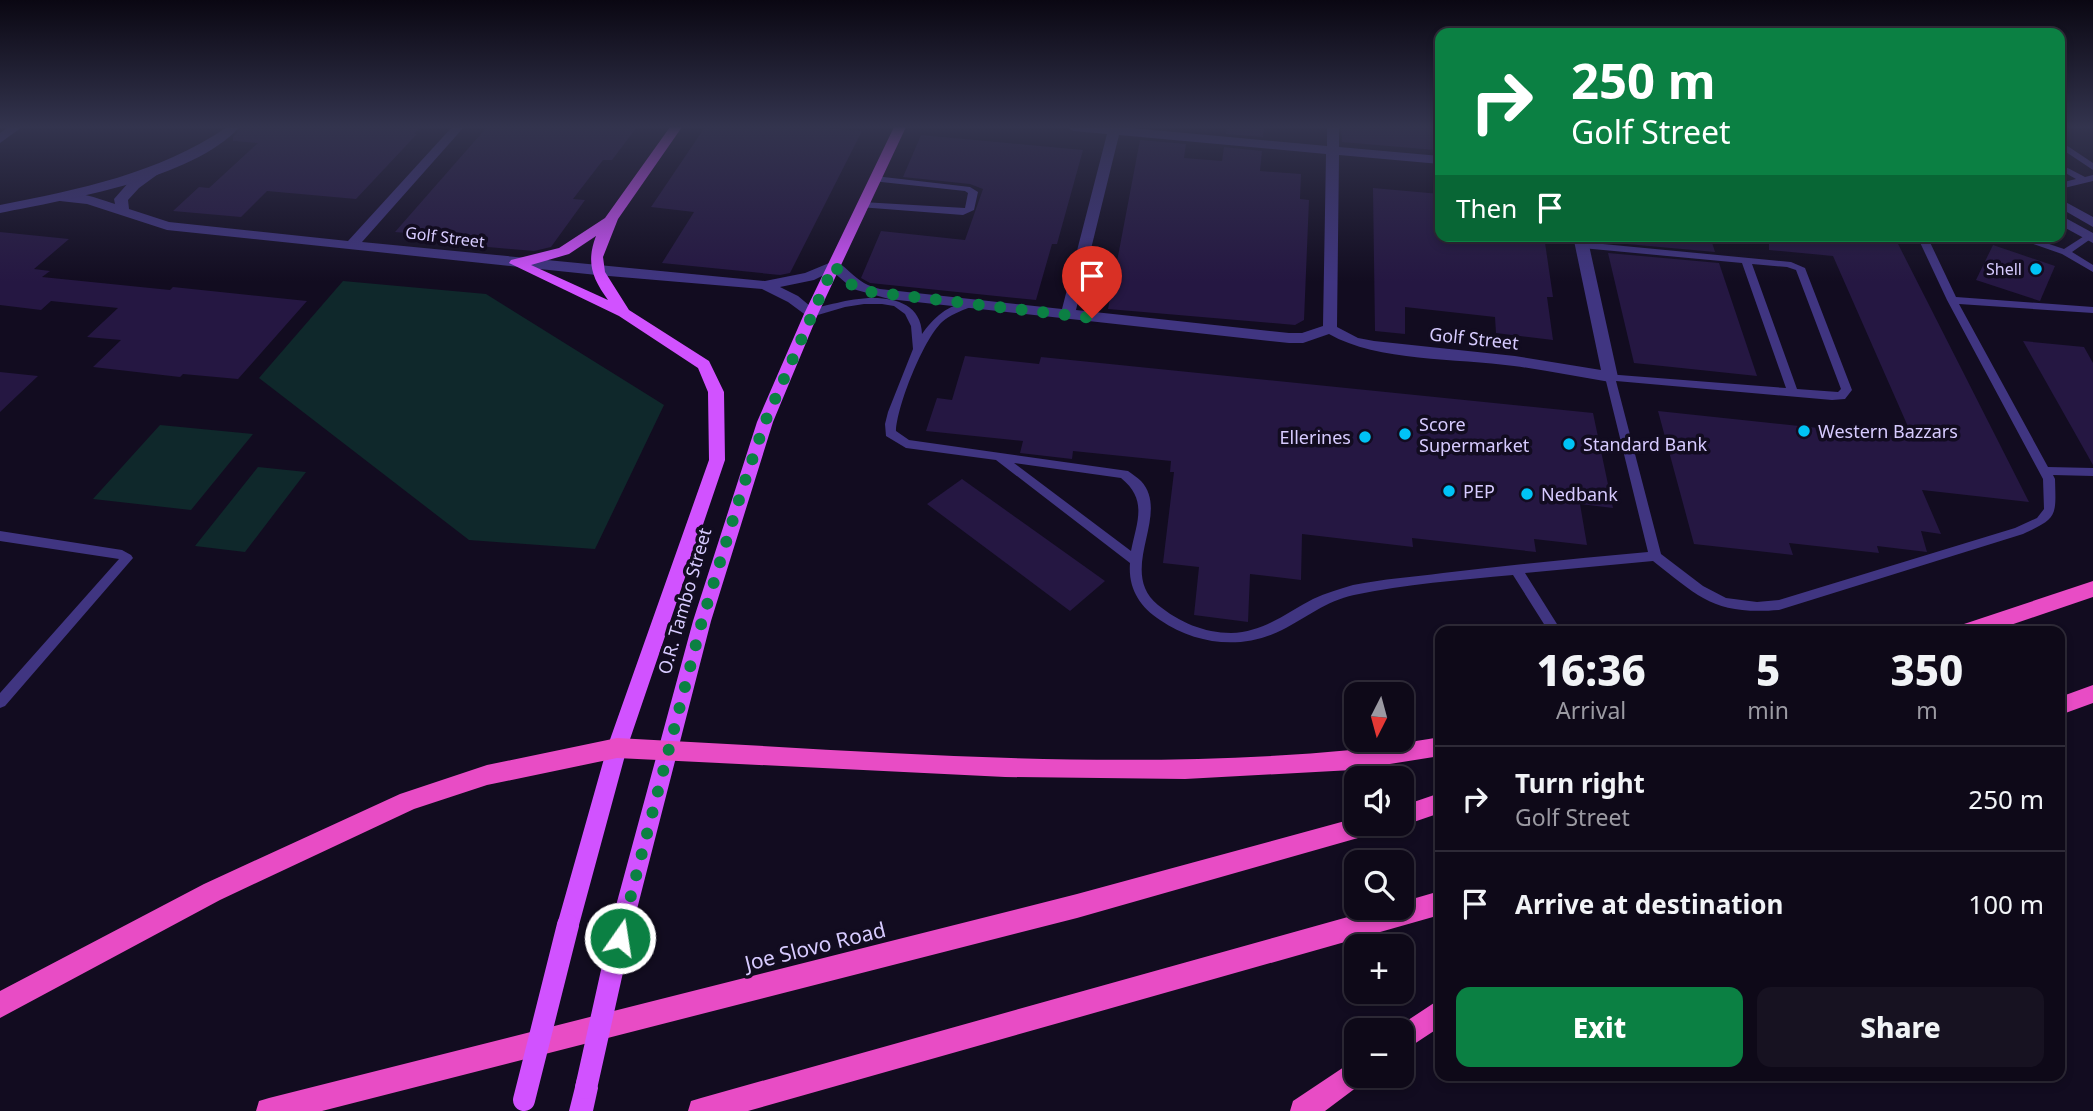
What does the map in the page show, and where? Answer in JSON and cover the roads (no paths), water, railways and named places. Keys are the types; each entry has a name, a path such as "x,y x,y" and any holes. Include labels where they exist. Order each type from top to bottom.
{"highway":[{"path":"1983,626 2093,589"},
{"path":"2065,704 2093,694"},
{"path":"0,1005 212,892 408,801 487,775 617,748 668,748 1005,767 1185,769 1352,760 1435,748"},
{"path":"1414,812 1435,805"},
{"name":"Joe Slovo Road","path":"269,1111 1077,906 1344,832"},
{"path":"701,1111 1435,904"},
{"path":"1414,1031 1435,1016"},
{"path":"1303,1111 1344,1081"}],"main road":[{"path":"624,313 597,271 595,251 611,217 639,179"},
{"name":"O.R. Tambo Street","path":"581,1111 625,913 702,621 743,487 765,422 811,314 874,179"},
{"path":"516,263 567,251 611,217"},
{"name":"O.R. Tambo Street","path":"516,263 624,313 704,365 716,392 719,422 717,460 617,748 568,925 521,1111"}],"street":[{"path":"0,209 60,197 124,179"},
{"path":"123,211 121,199 144,179"},
{"path":"354,244 412,179"},
{"path":"1067,316 1101,179"},
{"path":"834,265 847,282 863,291 1067,316 1303,338 1330,329 1333,179"},
{"name":"Golf Street","path":"60,197 89,200 167,226 597,271 765,285 809,277 834,265"},
{"path":"2065,208 2092,233"},
{"path":"2065,221 2092,233"},
{"path":"1581,242 1610,377"},
{"name":"Golf Street","path":"765,285 793,299 811,314"},
{"name":"Golf Street","path":"1330,329 1354,342 1374,346 1515,361 1610,377"}],"lane":[{"path":"862,205 963,212 969,210 972,201 971,190 874,179"},
{"path":"2065,185 2088,179"},
{"path":"2065,252 2092,233"},
{"name":"Golf Street","path":"1597,242 1788,264 1802,270 1847,390 1841,396 1832,397 1610,377"},
{"path":"1610,377 1655,556 1697,590 1718,602 1754,608 1779,605 2019,531 2041,521 2050,510 2049,479 1952,300 1925,242"},
{"path":"2034,242 2065,252 2093,269"},
{"path":"1745,260 1793,393"},
{"path":"811,314 839,303 860,300 897,303 916,320 919,331 916,355"},
{"path":"1952,300 2093,310"},
{"path":"967,305 930,328 916,355 891,419 890,433 906,444 1124,474 1132,478 1138,484 1144,500 1135,560 1136,581 1142,596 1175,624 1196,633 1223,638 1268,631 1333,596 1515,568 1655,556"},
{"path":"998,456 1135,560"},
{"path":"2045,471 2093,472"},
{"path":"0,536 122,555 127,558 0,702"},
{"path":"1515,568 1552,626"}],"place":[{"name":"Shell","path":"2036,269"},
{"name":"Western Bazzars","path":"1804,431"},
{"name":"Score Supermarket","path":"1405,434"},
{"name":"Ellerines","path":"1365,437"},
{"name":"Standard Bank","path":"1569,444"},
{"name":"PEP","path":"1449,491"},
{"name":"Nedbank","path":"1527,494"}]}
